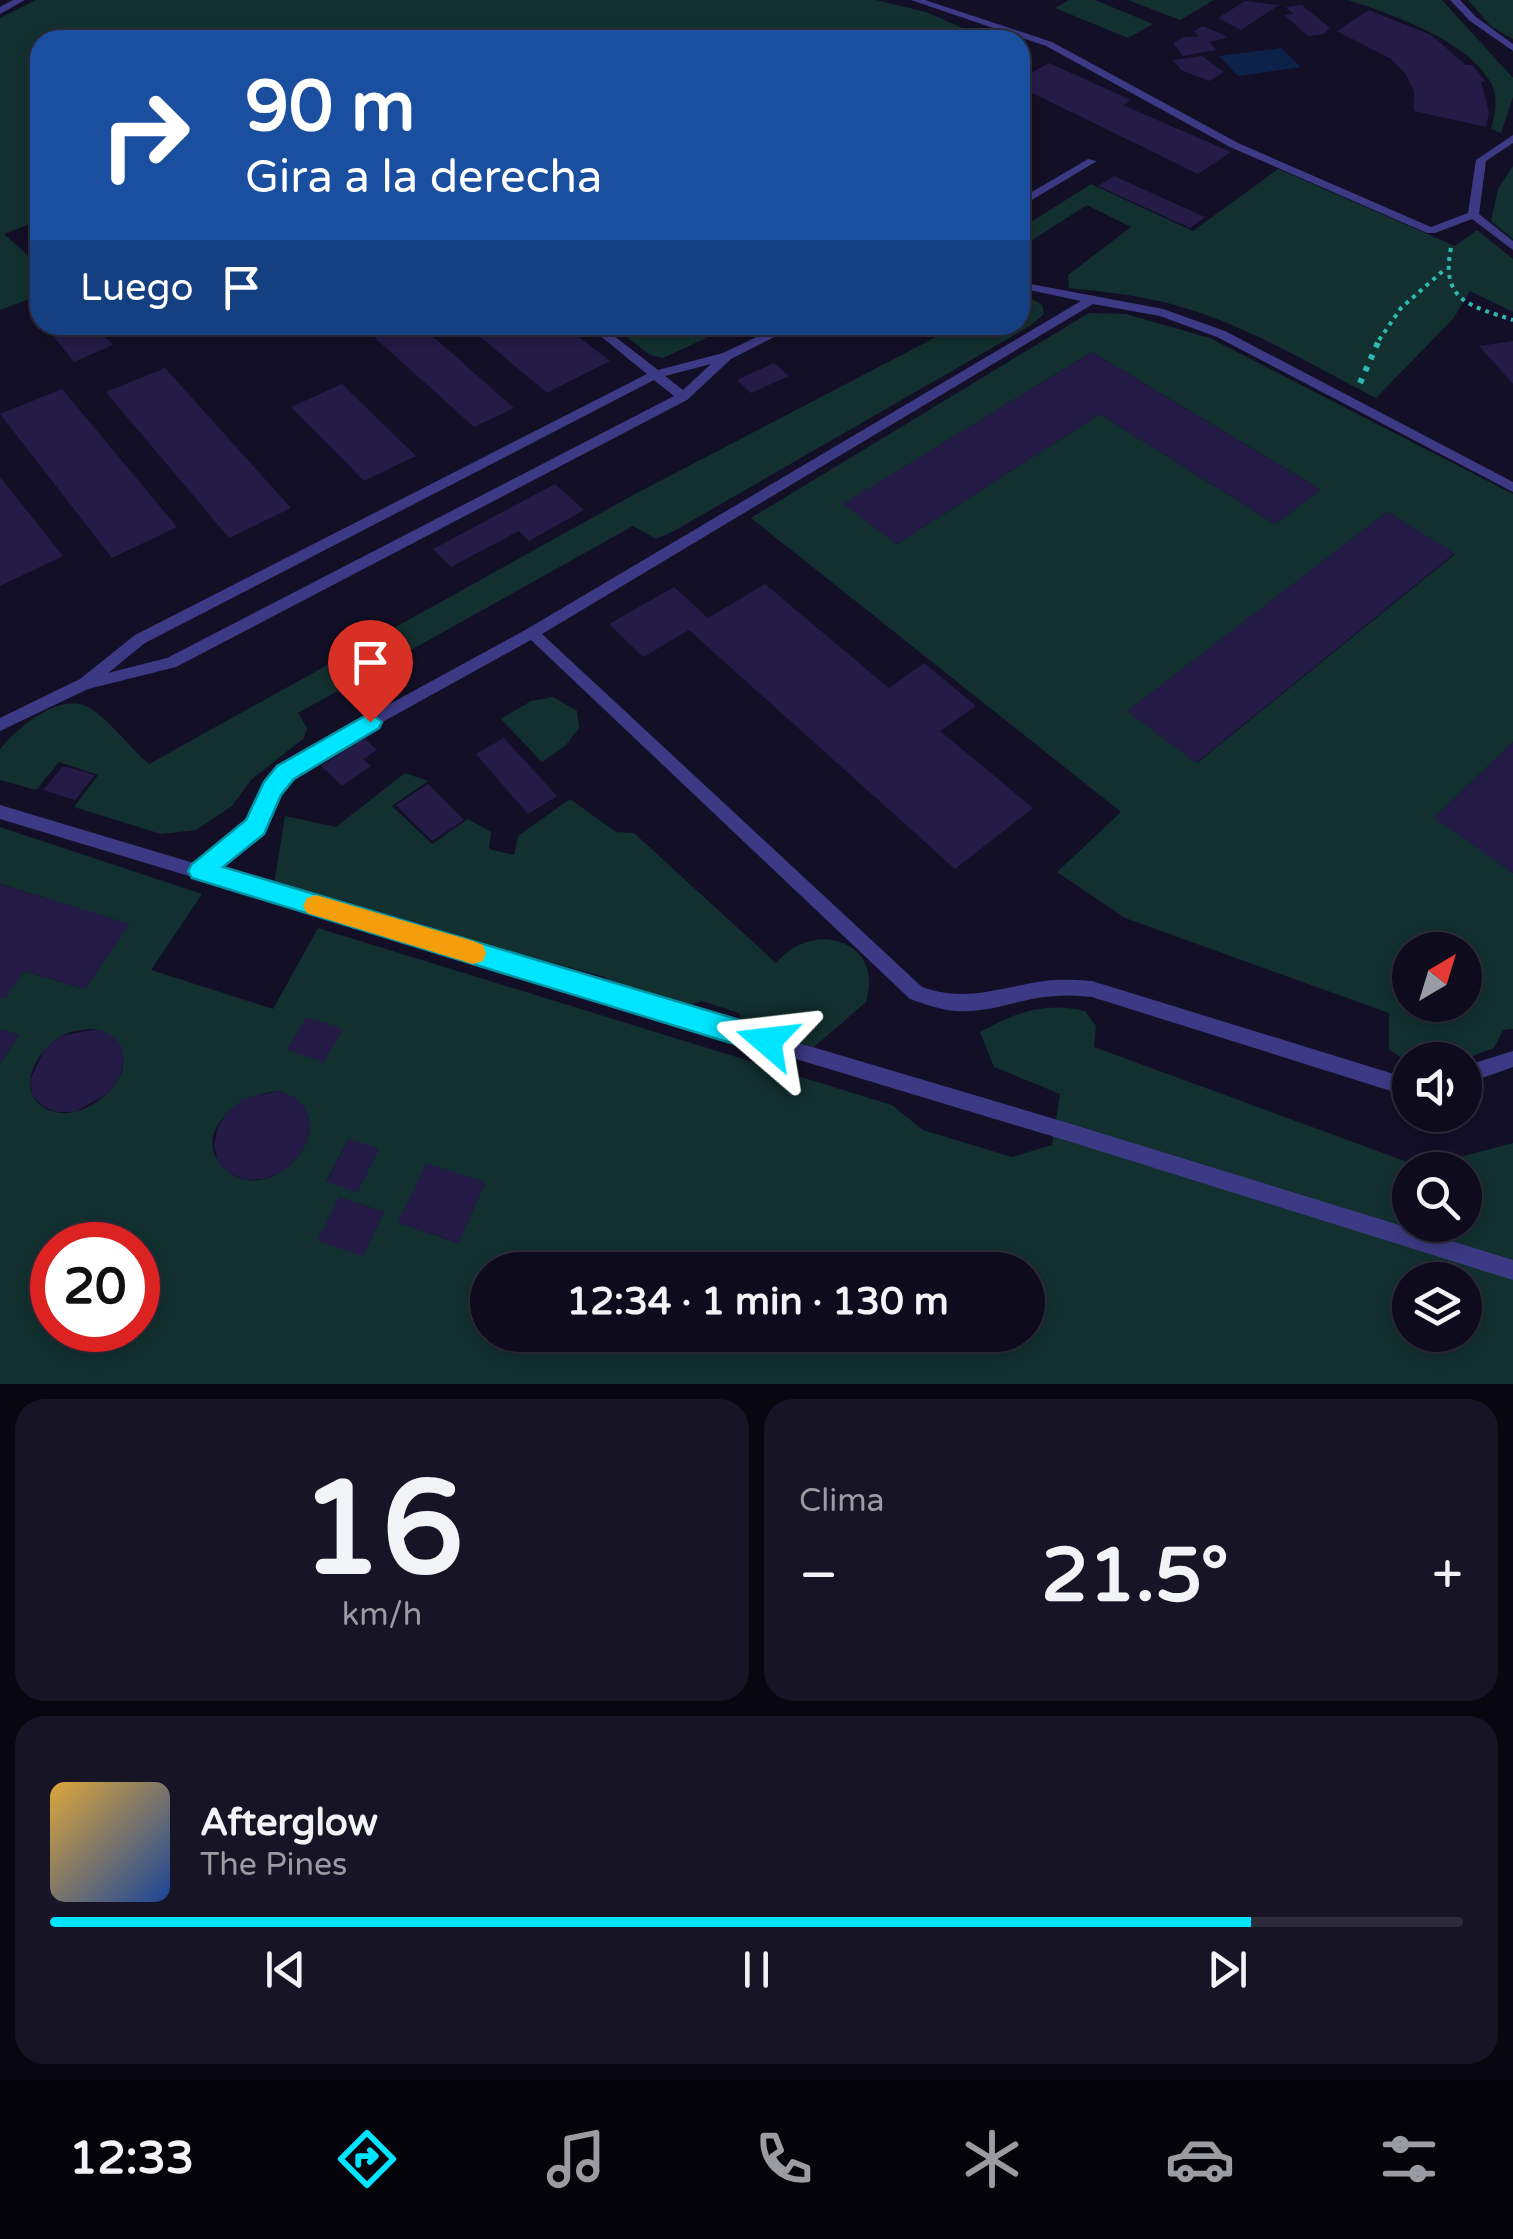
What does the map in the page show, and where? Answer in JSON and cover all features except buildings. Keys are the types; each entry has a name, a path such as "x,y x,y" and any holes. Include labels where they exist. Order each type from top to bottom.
{"lane":[{"path":"0,12 20,0"},
{"path":"916,0 1006,30"},
{"path":"1455,0 1512,50"},
{"path":"1030,38 1048,44 1234,145 1431,230 1473,215"},
{"path":"1473,215 1481,160 1513,138"},
{"path":"1030,198 1092,160"},
{"path":"1473,215 1513,247"},
{"path":"1030,287 1193,322 1513,488"},
{"path":"201,871 255,826 272,789 306,757 532,634 1091,300"},
{"path":"605,335 682,397"},
{"path":"0,726 84,684 140,639 654,375 727,356 771,335"},
{"path":"84,684 171,662 682,397 727,356"},
{"path":"532,634 916,993 939,1002 972,1004 1046,986 1092,989 1392,1082"},
{"path":"0,812 1513,1270"},
{"path":"1482,1070 1513,1058"}],"path":[{"path":"1352,402 1382,330 1394,312 1444,270 1456,233 1473,215"},
{"path":"1444,270 1450,290 1475,309 1513,320"}],"green space":[{"path":"36,0 876,0 926,12 967,30 30,30 30,224 4,234 30,257 30,299 0,310 0,18"},
{"path":"1069,0 1095,0 1153,24 1128,38 1055,8"},
{"path":"1128,0 1214,0 1180,20"},
{"path":"1348,0 1442,0 1513,78 1513,97 1501,133 1491,129 1496,100 1491,83 1465,54 1427,31"},
{"path":"1468,0 1513,0 1513,39 1492,27"},
{"path":"1513,166 1513,239 1491,221 1498,189"},
{"path":"1278,169 1455,246 1477,230 1513,259 1513,312 1470,291 1453,319 1376,398 1212,317 1154,300 1069,288 1068,275 1131,227 1087,205 1030,242 1030,223 1091,184 1193,231"},
{"path":"1030,299 1042,305 1044,314 1030,326"},
{"path":"1089,313 1126,314 1210,338 1513,494 1513,742 1435,817 1513,873 1513,1029 1503,1030 1494,1048 1482,1052 1482,1042 1392,1042 1392,1051 1389,1013 1125,918 1057,872 1121,812 751,518","holes":["1092,352 1321,490 1275,524 1100,414 897,544 844,504","1387,512 1455,554 1197,763 1128,711"]},
{"path":"624,335 713,335 663,358 650,355"},
{"path":"940,335 1014,335 674,531 656,539 633,526 298,713 307,728 304,738 251,780 232,806 196,830 161,834 74,807 98,775 59,762 36,790 0,780 0,749 42,713 68,704 81,704 93,710 149,764 635,494"},
{"path":"553,697 577,711 579,728 566,745 542,762 501,719 531,701"},
{"path":"405,773 428,781 392,806 432,844 468,819 491,832 489,849 514,855 518,836 570,799 616,832 634,833 776,963 791,949 808,941 842,942 856,951 865,963 869,981 866,1002 814,1047 744,1025 739,1013 702,1001 687,1006 613,985 605,977 505,950 457,944 425,925 274,884 285,816 336,827"},
{"path":"0,827 202,894 151,970 273,1009 318,928 892,1105 923,1130 1012,1157 1052,1145 1060,1094 994,1067 980,1032 1018,1014 1044,1008 1071,1008 1085,1011 1096,1026 1094,1047 1392,1156 1392,1242 1482,1242 1482,1152 1478,1152 1513,1143 1513,1384 0,1384 0,1063 19,1035 0,1029 0,997 5,998 24,971 85,989 129,924 0,884","holes":["97,1029 116,1042 123,1057 121,1073 111,1089 79,1111 60,1113 43,1107 35,1099 30,1080 44,1051 73,1031","279,1091 301,1104 309,1122 307,1140 296,1158 280,1172 260,1180 240,1179 222,1166 214,1152 213,1139 226,1115 265,1093","348,1139 378,1149 357,1191 327,1181","426,1164 485,1183 458,1243 399,1223","339,1197 384,1212 362,1256"]}],"water":[{"path":"1281,48 1301,67 1238,76 1219,56"}],"slow traffic":[{"path":"316,906 473,953"}],"route":[{"path":"370,722 286,772 272,789 255,826 201,871 767,1041"}]}
